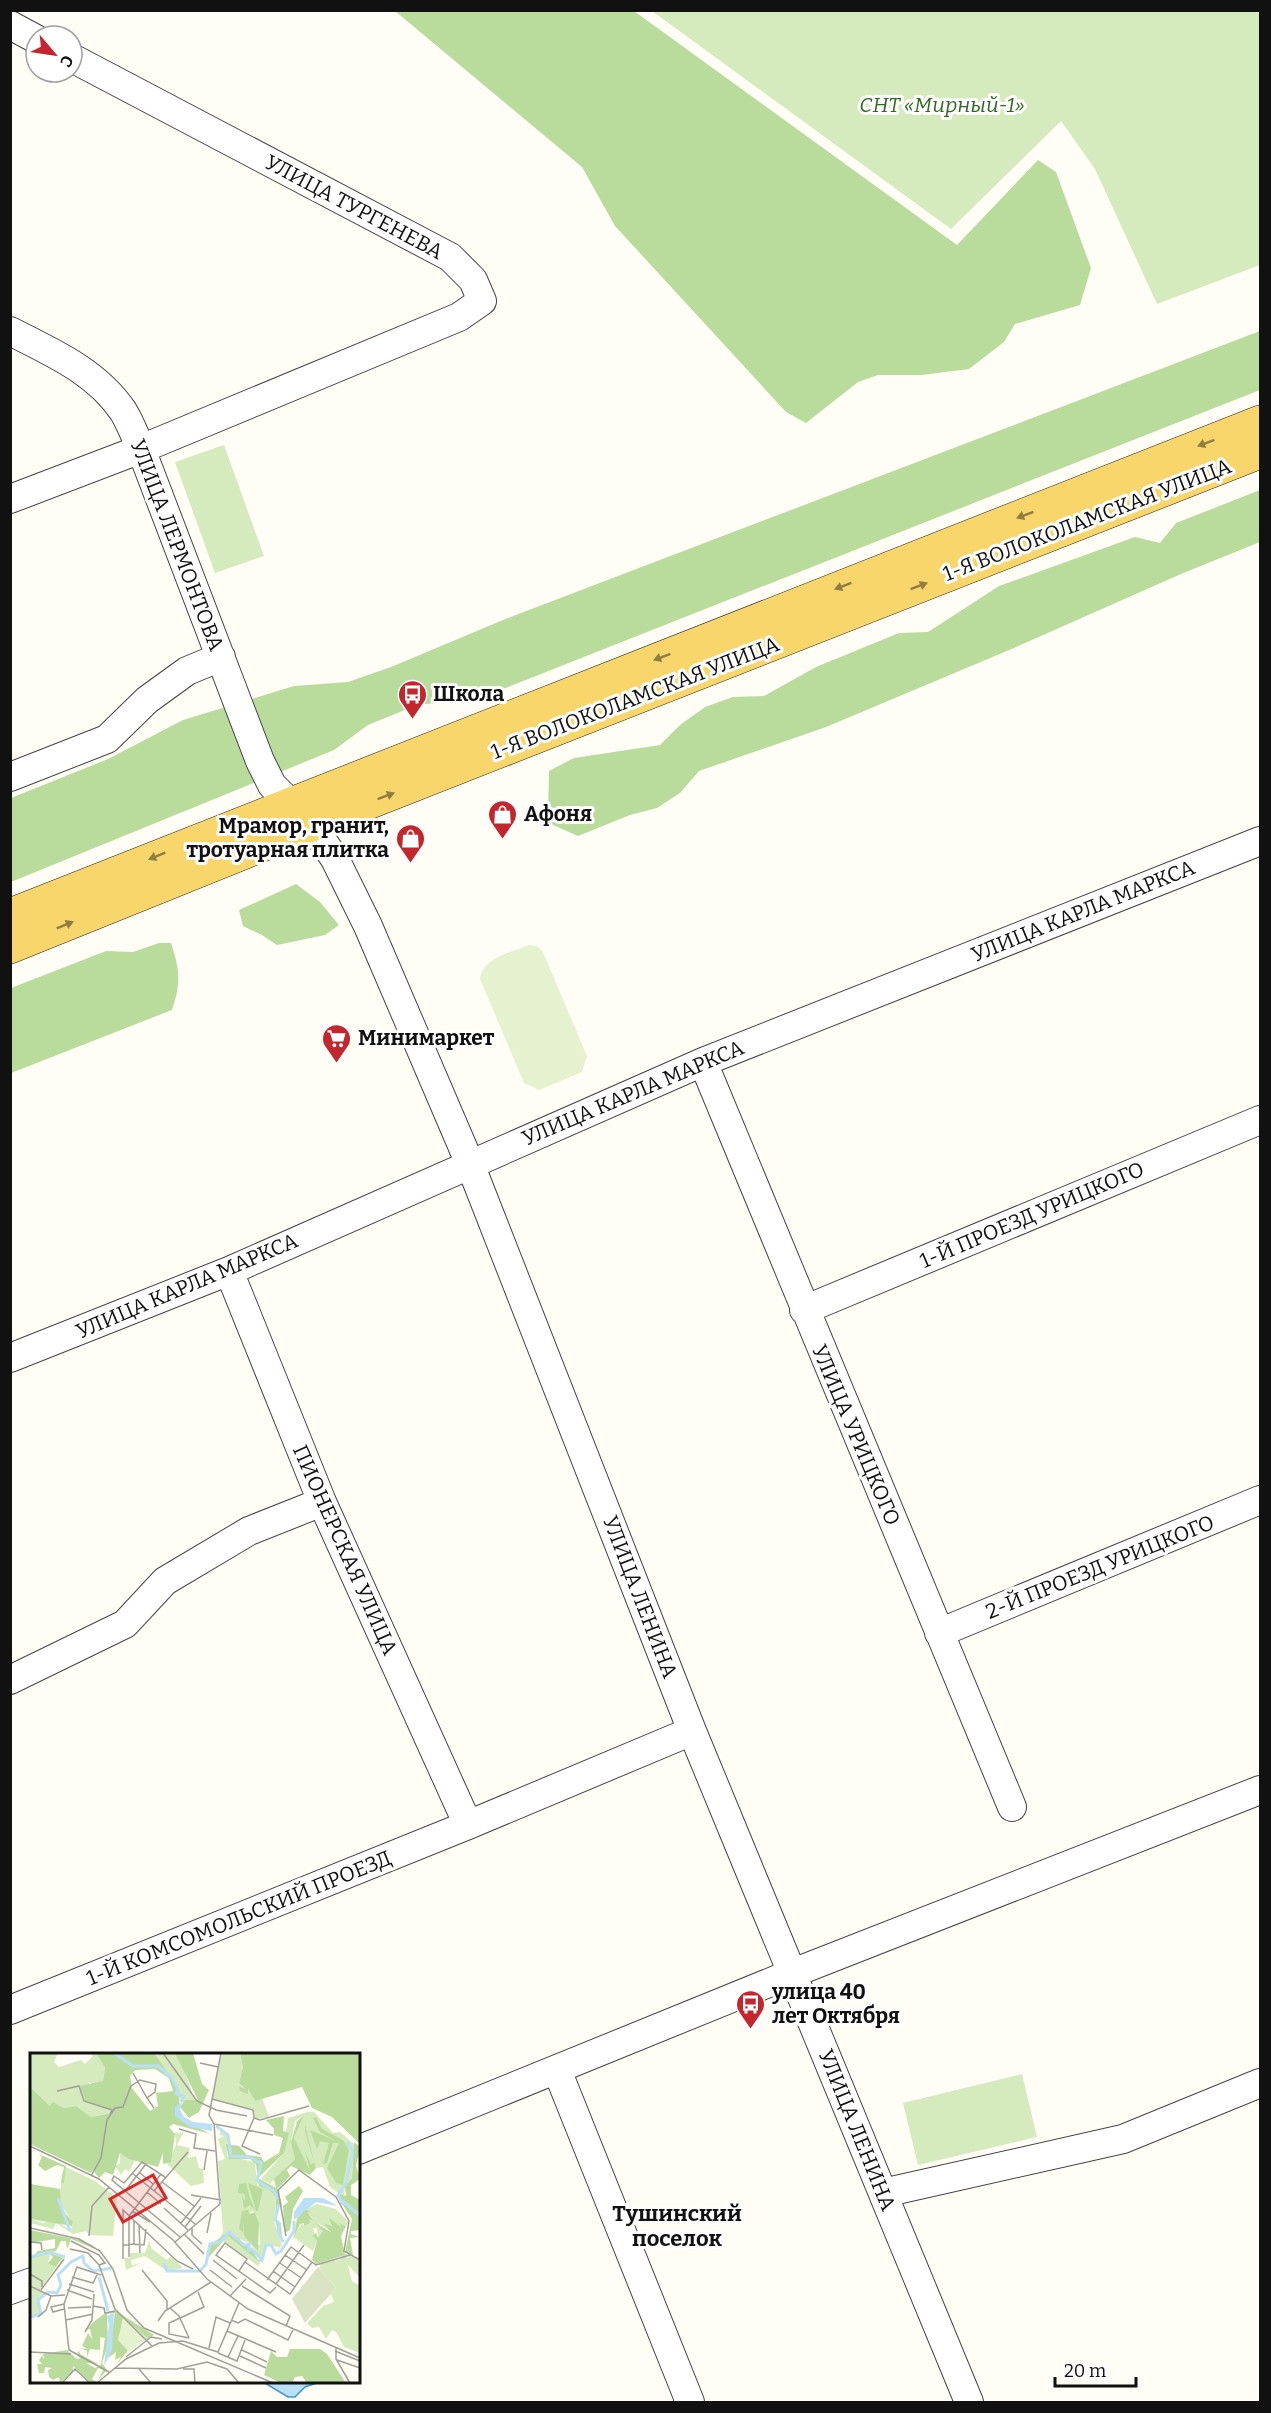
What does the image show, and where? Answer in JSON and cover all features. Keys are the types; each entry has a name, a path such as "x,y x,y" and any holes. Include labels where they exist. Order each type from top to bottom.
{"main road":[{"name":"1-Я ВОЛОКОЛАМСКАЯ УЛИЦА","path":"10,947 301,814 1260,422"},
{"name":"1-Я ВОЛОКОЛАМСКАЯ УЛИЦА","path":"10,915 301,814 1260,452"}],"street":[{"path":"10,25 24,33"},
{"name":"УЛИЦА ТУРГЕНЕВА","path":"84,64 450,257 473,280 482,301 459,317 141,448"},
{"name":"УЛИЦА ЛЕРМОНТОВА","path":"10,331 73,364 98,382 123,411 141,448 260,761 272,785 301,814"},
{"path":"10,499 141,448"},
{"path":"10,777 107,739 155,694 188,671 221,657"},
{"name":"УЛИЦА ЛЕНИНА","path":"301,814 335,859 368,926 470,1164 692,1731 969,2403"},
{"name":"УЛИЦА КАРЛА МАРКСА","path":"10,1358 229,1271 703,1062 1260,841"},
{"name":"УЛИЦА УРИЦКОГО","path":"703,1062 1012,1807"},
{"name":"1-Й ПРОЕЗД УРИЦКОГО","path":"804,1310 1260,1120"},
{"name":"ПИОНЕРСКАЯ УЛИЦА","path":"229,1271 321,1502 468,1825"},
{"name":"2-Й ПРОЕЗД УРИЦКОГО","path":"939,1633 1260,1500"},
{"path":"10,1680 125,1624 165,1581 249,1531 321,1502"},
{"path":"468,1825 692,1731"},
{"path":"360,2149 793,1973 1260,1790"},
{"name":"1-Й КОМСОМОЛЬСКИЙ ПРОЕЗД","path":"10,2010 468,1825"},
{"path":"557,2070 690,2403"},
{"path":"883,2193 1123,2139 1260,2083"},
{"path":"10,2290 30,2283"}],"green space":[{"path":"395,11 634,11 957,245 1038,160 1056,172 1091,268 1080,305 1015,324 1004,342 969,369 922,375 878,375 858,382 806,423 786,412 615,226 582,167"},
{"name":"СНТ «Мирный-1»","path":"652,11 1260,11 1260,265 1157,304 1095,169 1061,121 951,229"},
{"path":"1260,331 1260,390 480,698 417,705 368,725 334,750 11,882 11,798 108,759 183,720 294,686 348,682 391,667 503,620"},
{"path":"224,445 264,556 215,573 175,462"},
{"path":"1260,490 1260,542 826,727 699,771 680,793 657,808 630,815 578,836 553,825 548,815 549,771 574,758 660,745 680,725 705,707 733,697 764,696 816,667 899,633 928,632 999,586 1135,537 1160,543 1176,523"},
{"path":"296,884 320,902 339,925 325,935 277,945 243,926 239,910"},
{"path":"159,943 171,943 176,961 178,984 172,1010 11,1073 11,988 106,951 133,952"},
{"path":"528,945 537,946 543,952 587,1056 582,1072 539,1090 524,1083 480,979 486,966 492,961"},
{"path":"1022,2074 1037,2137 918,2165 903,2103"}],"water":[{"path":"265,2383 317,2383 305,2387 295,2397 288,2397"}],"place":[{"name":"Школа","path":"412,720"},
{"name":"Афоня","path":"503,840"},
{"name":"Мрамор, гранит, тротуарная плитка","path":"410,864"},
{"name":"Минимаркет","path":"337,1064"},
{"name":"улица 40 лет Октября","path":"751,2030"}],"district":[{"name":"Тушинский поселок","path":"677,2226"}]}
